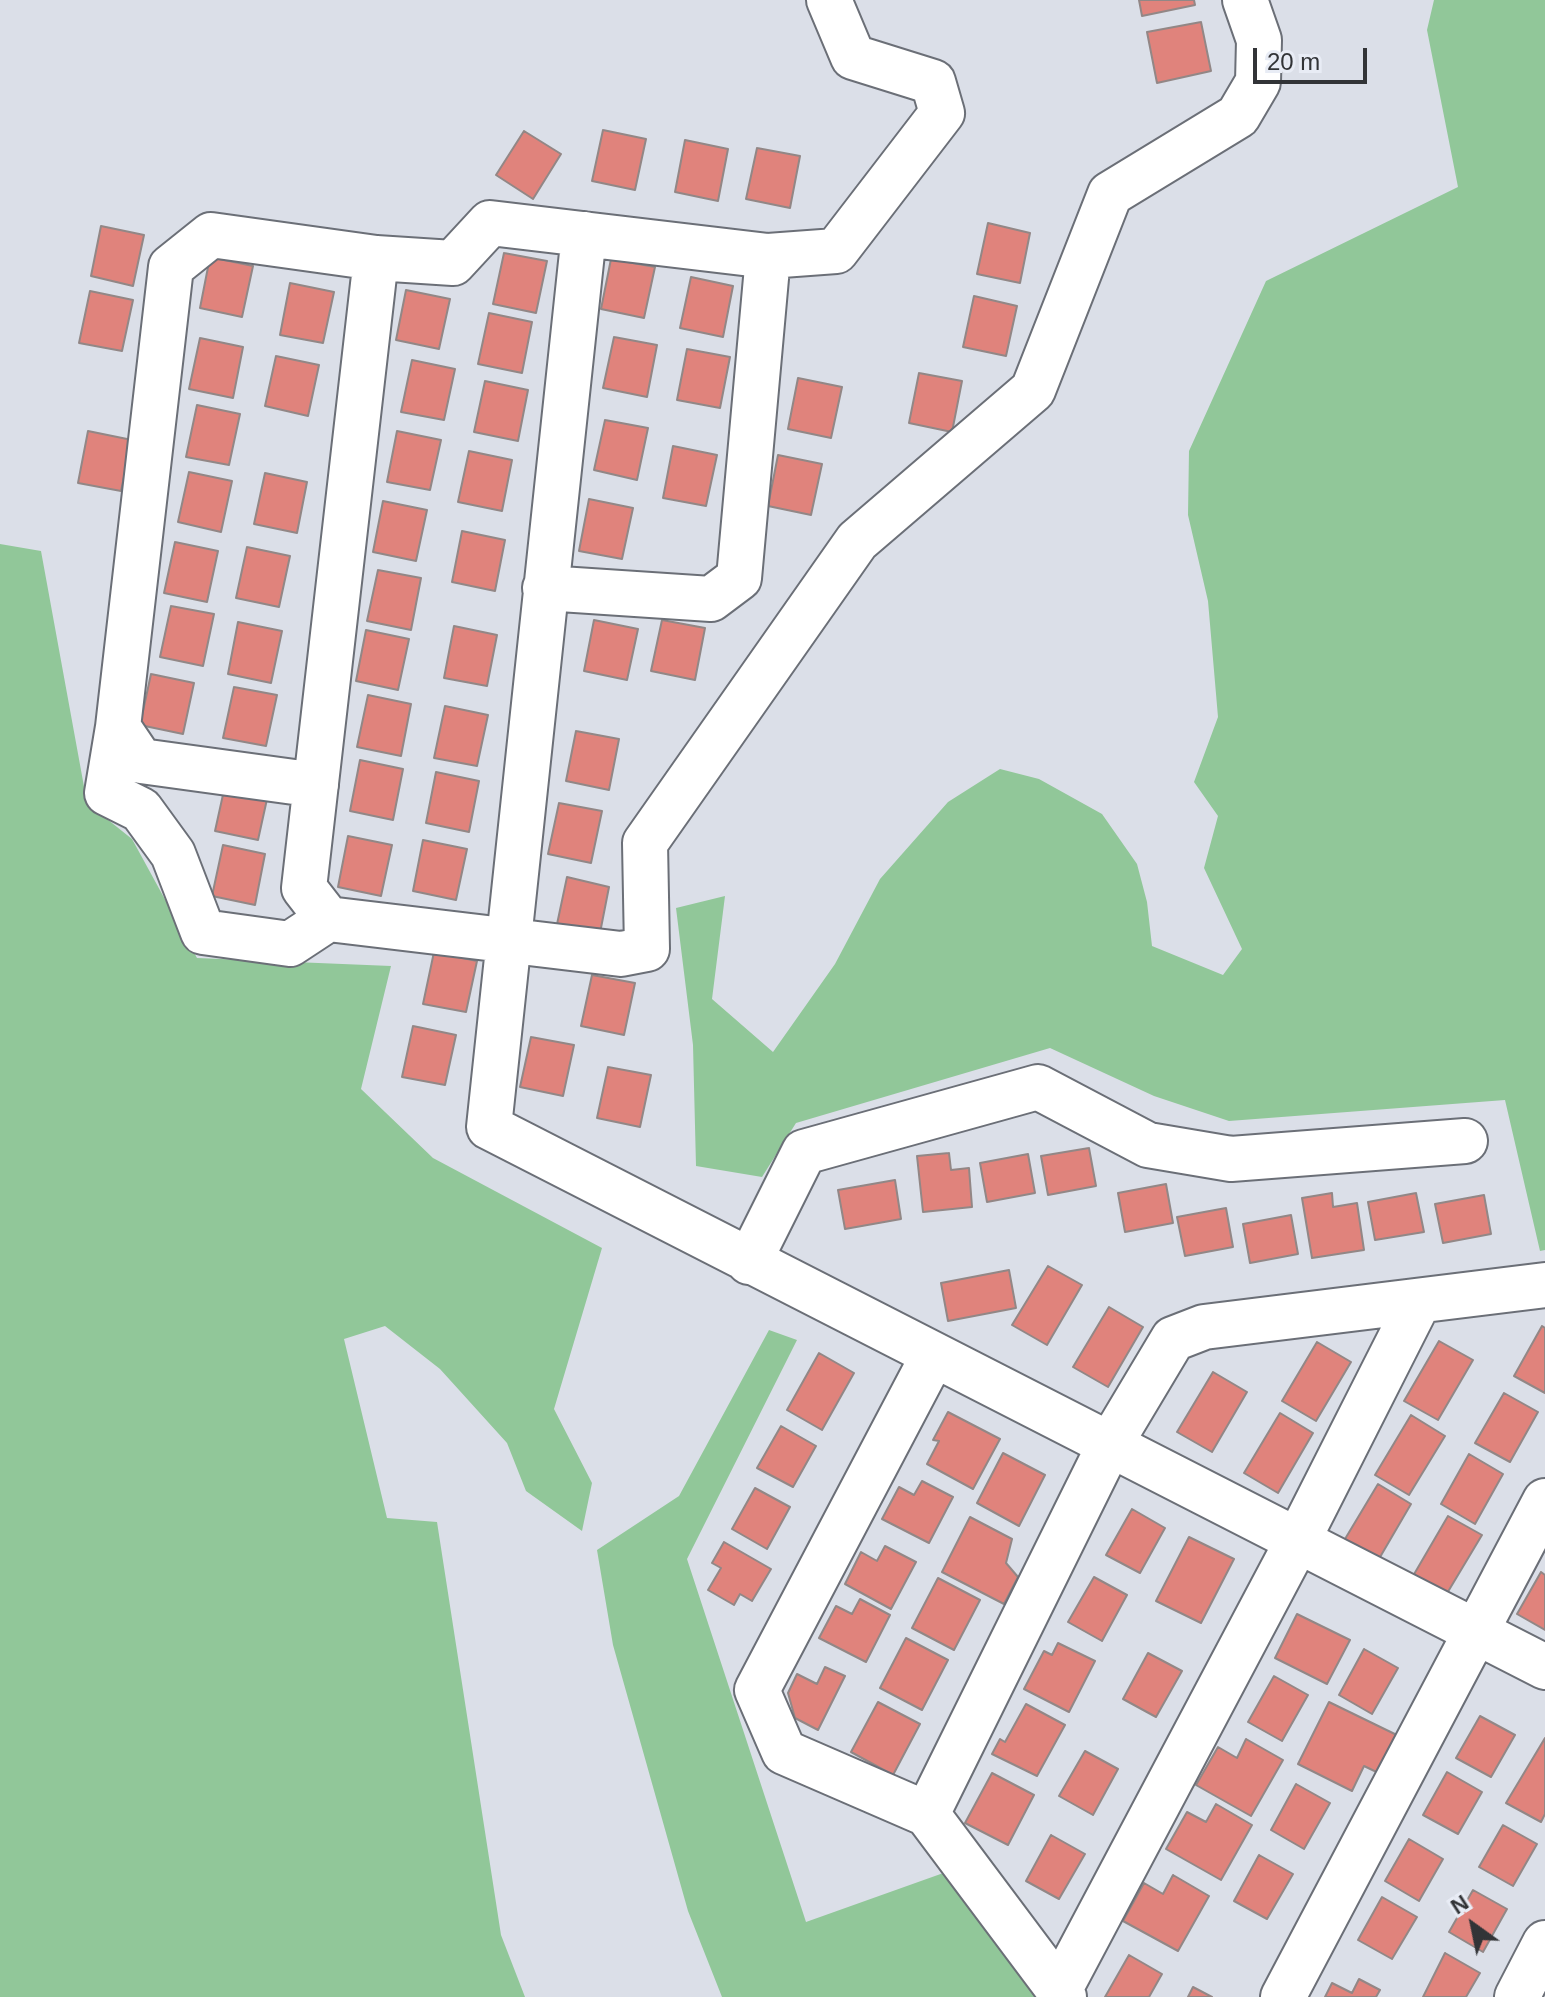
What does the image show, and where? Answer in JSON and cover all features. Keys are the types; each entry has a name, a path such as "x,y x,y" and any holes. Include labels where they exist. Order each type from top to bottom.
{"street":[{"path":"829,0 853,57 933,82 942,113 836,251 768,256 490,223 453,263 376,258 211,235 171,267 118,727 107,793 141,810 173,854 203,932 290,944 328,919 621,954 647,949 645,843 857,541 1033,390 1110,194 1238,116 1258,82 1259,40 1245,0"},
{"path":"584,234 489,1127 1545,1667"},
{"path":"545,588 711,599 739,578 768,256"},
{"path":"328,919 304,888 376,258"},
{"path":"118,727 141,761 316,785"},
{"path":"749,1262 804,1152 1038,1087 1148,1145 1231,1159 1465,1141"},
{"path":"927,1814 1109,1446 1173,1339 1204,1327 1545,1285"},
{"path":"933,1356 757,1690 784,1752 927,1814 1062,1993 1419,1301"},
{"path":"1283,1997 1545,1501"},
{"path":"1517,1997 1545,1943"}],"green space":[{"path":"1434,0 1545,0 1545,1250 1540,1251 1505,1100 1229,1121 1154,1096 1050,1048 796,1123 762,1177 696,1166 693,1045 676,908 725,896 712,999 773,1052 835,964 880,879 948,802 1000,769 1039,779 1102,814 1137,864 1147,902 1152,946 1223,975 1242,949 1204,868 1218,816 1194,782 1218,717 1208,601 1188,515 1189,451 1266,281 1458,187 1427,30"},
{"path":"0,544 41,551 87,803 132,839 197,958 391,966 361,1089 433,1158 602,1248 554,1409 592,1483 582,1531 526,1491 507,1443 440,1369 385,1326 344,1339 387,1518 437,1522 501,1935 525,1997 0,1997"},
{"path":"769,1330 797,1340 687,1559 806,1922 949,1871 1036,1997 722,1997 688,1911 613,1645 597,1550 679,1496"}],"building":[{"path":"1139,0 1194,0 1195,5 1142,16"},
{"path":"1201,22 1211,71 1157,83 1147,32"},
{"path":"603,130 646,139 635,190 592,181"},
{"path":"524,131 561,154 533,199 496,175"},
{"path":"685,140 728,149 718,201 675,192"},
{"path":"757,148 800,156 790,208 746,199"},
{"path":"988,223 1030,233 1020,283 977,274"},
{"path":"101,226 144,235 133,286 91,276"},
{"path":"504,253 547,261 536,313 493,304"},
{"path":"210,257 253,266 242,317 200,308"},
{"path":"611,259 655,267 644,318 601,309"},
{"path":"691,277 733,286 723,337 680,328"},
{"path":"290,283 334,292 323,343 280,335"},
{"path":"406,290 450,299 439,349 396,340"},
{"path":"90,291 133,300 122,351 79,343"},
{"path":"974,296 1017,306 1006,356 963,347"},
{"path":"489,313 532,322 522,373 478,364"},
{"path":"614,337 657,345 647,397 603,388"},
{"path":"200,338 243,347 233,398 189,389"},
{"path":"687,349 730,357 720,408 677,400"},
{"path":"276,356 319,365 308,416 265,406"},
{"path":"412,360 455,369 444,420 401,412"},
{"path":"919,373 962,381 952,432 909,423"},
{"path":"798,378 842,387 831,438 788,429"},
{"path":"485,381 528,390 518,441 474,432"},
{"path":"197,405 240,414 229,465 186,457"},
{"path":"605,420 648,428 637,480 594,470"},
{"path":"88,431 132,440 121,491 78,483"},
{"path":"397,431 441,440 430,490 387,482"},
{"path":"673,446 717,455 706,506 663,498"},
{"path":"469,451 512,460 502,511 458,502"},
{"path":"778,455 822,464 811,515 768,506"},
{"path":"189,472 232,481 221,532 178,522"},
{"path":"265,473 307,482 297,533 254,524"},
{"path":"589,499 633,508 622,559 579,551"},
{"path":"383,501 427,510 416,561 373,552"},
{"path":"462,531 505,540 495,591 452,582"},
{"path":"175,542 218,551 207,602 164,593"},
{"path":"247,547 290,556 279,607 236,598"},
{"path":"378,570 421,578 411,630 367,621"},
{"path":"171,606 214,614 203,666 160,657"},
{"path":"594,620 638,629 627,680 584,671"},
{"path":"662,620 705,628 695,680 651,671"},
{"path":"238,622 282,631 271,683 228,674"},
{"path":"454,626 497,635 487,686 444,678"},
{"path":"366,630 409,639 398,690 356,681"},
{"path":"151,674 194,683 183,734 140,725"},
{"path":"234,687 277,695 266,746 223,738"},
{"path":"368,695 411,704 401,756 357,747"},
{"path":"445,706 488,715 477,766 434,758"},
{"path":"576,731 619,739 609,790 566,781"},
{"path":"360,760 403,769 393,820 350,811"},
{"path":"436,772 479,781 469,832 426,823"},
{"path":"226,781 269,790 258,840 215,831"},
{"path":"559,803 602,811 591,863 548,854"},
{"path":"348,836 392,845 381,896 338,887"},
{"path":"423,840 467,849 456,900 413,891"},
{"path":"223,845 265,854 255,905 212,896"},
{"path":"567,877 609,887 599,938 556,929"},
{"path":"434,952 477,961 466,1012 423,1004"},
{"path":"592,975 635,983 624,1035 581,1026"},
{"path":"413,1026 456,1035 445,1085 402,1077"},
{"path":"531,1037 574,1045 563,1096 520,1087"},
{"path":"608,1067 651,1075 640,1127 597,1118"},
{"path":"1089,1148 1096,1186 1048,1195 1041,1156"},
{"path":"949,1153 951,1170 969,1168 972,1207 923,1212 917,1156"},
{"path":"1028,1154 1035,1193 987,1202 980,1163"},
{"path":"895,1180 901,1219 845,1229 838,1190"},
{"path":"1166,1184 1173,1223 1125,1232 1118,1193"},
{"path":"1332,1193 1333,1207 1357,1203 1364,1250 1312,1258 1302,1198"},
{"path":"1416,1193 1424,1232 1375,1240 1368,1202"},
{"path":"1484,1195 1491,1234 1443,1243 1435,1204"},
{"path":"1226,1208 1233,1247 1185,1256 1177,1217"},
{"path":"1291,1215 1298,1254 1250,1263 1243,1224"},
{"path":"1048,1266 1082,1285 1047,1345 1012,1325"},
{"path":"1009,1270 1016,1308 948,1321 941,1283"},
{"path":"1109,1307 1143,1327 1108,1387 1073,1367"},
{"path":"1542,1326 1545,1328 1545,1393 1514,1376"},
{"path":"1439,1341 1473,1360 1438,1420 1404,1401"},
{"path":"1317,1342 1351,1362 1316,1421 1282,1401"},
{"path":"819,1353 854,1373 822,1430 787,1410"},
{"path":"1213,1372 1247,1392 1212,1452 1177,1432"},
{"path":"1504,1393 1538,1412 1510,1462 1475,1443"},
{"path":"948,1412 1000,1439 973,1489 927,1464 939,1441 933,1440"},
{"path":"1280,1413 1313,1433 1278,1493 1244,1473"},
{"path":"1411,1415 1445,1436 1409,1495 1375,1475"},
{"path":"781,1426 816,1446 793,1487 757,1468"},
{"path":"1003,1453 1045,1475 1019,1526 977,1503"},
{"path":"1469,1454 1503,1474 1475,1524 1441,1504"},
{"path":"922,1481 953,1497 929,1543 882,1519 899,1487 914,1495"},
{"path":"1378,1484 1411,1504 1376,1564 1342,1544"},
{"path":"755,1488 790,1507 767,1549 732,1529"},
{"path":"1132,1509 1165,1528 1140,1573 1106,1555"},
{"path":"1448,1516 1482,1535 1446,1595 1413,1576"},
{"path":"970,1517 1012,1539 1006,1563 1018,1577 1004,1604 942,1572"},
{"path":"1189,1537 1234,1559 1201,1623 1156,1601"},
{"path":"724,1542 771,1569 752,1601 740,1594 734,1605 708,1590 721,1568 712,1563"},
{"path":"885,1546 916,1562 891,1609 845,1584 861,1552 877,1561"},
{"path":"1541,1572 1545,1575 1545,1630 1517,1614"},
{"path":"1094,1577 1127,1595 1102,1641 1068,1622"},
{"path":"938,1578 980,1600 954,1650 912,1628"},
{"path":"860,1599 890,1615 866,1662 819,1638 836,1606 852,1614"},
{"path":"1297,1614 1350,1640 1327,1684 1275,1658"},
{"path":"906,1638 948,1660 922,1710 880,1688"},
{"path":"1058,1643 1095,1661 1069,1712 1024,1689 1044,1651 1052,1655"},
{"path":"1364,1649 1398,1668 1372,1714 1339,1695"},
{"path":"1148,1653 1182,1671 1156,1717 1123,1699"},
{"path":"825,1667 845,1676 818,1730 795,1718 788,1693 797,1674 817,1684"},
{"path":"1274,1676 1308,1695 1282,1741 1248,1722"},
{"path":"878,1702 920,1724 893,1775 851,1752"},
{"path":"1329,1702 1405,1739 1387,1777 1364,1766 1352,1791 1298,1764"},
{"path":"1026,1704 1065,1725 1037,1776 992,1754 1000,1739 1005,1742"},
{"path":"1480,1716 1515,1735 1491,1777 1456,1758"},
{"path":"1545,1738 1545,1814 1541,1822 1506,1803"},
{"path":"1246,1739 1283,1760 1251,1816 1196,1785 1218,1747 1237,1758"},
{"path":"1085,1751 1118,1769 1093,1815 1059,1796"},
{"path":"1447,1772 1482,1792 1458,1834 1423,1815"},
{"path":"992,1773 1034,1795 1008,1845 965,1823"},
{"path":"1296,1784 1330,1803 1304,1849 1271,1830"},
{"path":"1216,1804 1252,1825 1221,1880 1166,1849 1187,1812 1206,1822"},
{"path":"1503,1825 1537,1844 1513,1886 1479,1867"},
{"path":"1051,1835 1085,1854 1059,1899 1026,1881"},
{"path":"1409,1839 1443,1859 1419,1901 1385,1881"},
{"path":"1259,1855 1293,1874 1267,1919 1234,1901"},
{"path":"1173,1875 1209,1896 1178,1951 1123,1921 1144,1883 1163,1894"},
{"path":"1473,1890 1507,1909 1483,1952 1449,1932"},
{"path":"1382,1897 1417,1917 1392,1959 1358,1940"},
{"path":"1445,1953 1480,1973 1466,1997 1423,1997"},
{"path":"1129,1955 1162,1974 1149,1997 1105,1997"},
{"path":"1359,1979 1380,1990 1376,1997 1325,1997 1332,1983 1352,1993"},
{"path":"1193,1987 1212,1997 1188,1997"}]}
